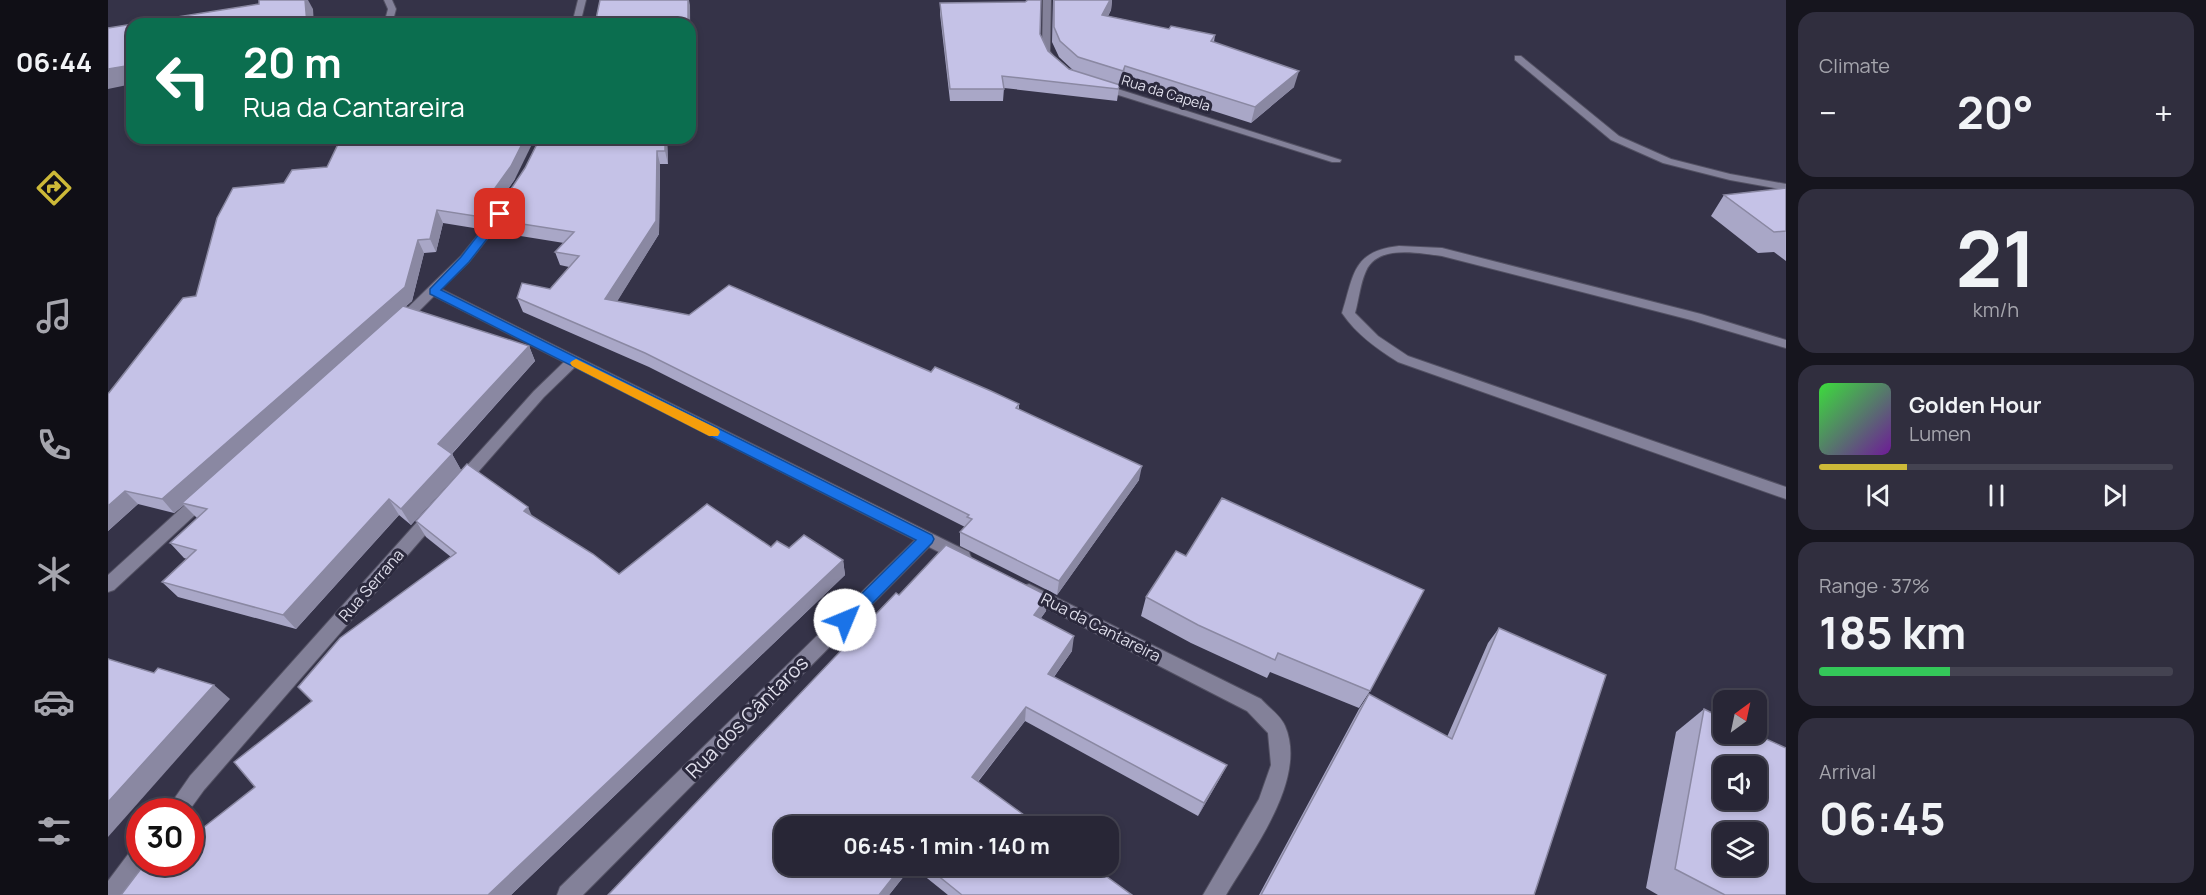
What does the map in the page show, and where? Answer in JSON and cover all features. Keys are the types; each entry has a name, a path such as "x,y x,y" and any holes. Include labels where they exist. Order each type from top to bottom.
{"street":[{"path":"388,0 392,9 390,18"},
{"path":"578,18 582,0"},
{"path":"1047,0 1046,51 1053,64 1063,70"},
{"path":"1518,58 1615,138 1667,161 1730,177 1786,187"},
{"name":"Rua da Capela","path":"1094,84 1336,160"},
{"path":"386,333 434,291 465,259 514,196"},
{"path":"1786,344 1696,317 1442,252 1412,249 1376,254 1363,266 1348,313 1379,344 1403,359 1786,492"},
{"path":"434,291 980,566"},
{"name":"Rua Serrana","path":"186,798 204,774 516,420 572,362"},
{"path":"108,585 214,488"},
{"name":"Rua dos Cântaros","path":"568,895 927,539"},
{"name":"Rua da Cantareira","path":"1011,582 1254,705 1277,729 1281,765 1268,804 1214,895"},
{"path":"111,895 126,875"}],"building":[{"path":"259,0 305,0 306,18 171,18 259,4"},
{"path":"600,0 688,0 688,18 596,18"},
{"path":"1041,0 1040,34 1048,51 1069,69 1120,85 1118,89 1002,76 1004,89 950,89 940,3 1025,2"},
{"path":"1054,0 1110,0 1102,15 1169,29 1171,26 1215,35 1211,41 1299,71 1255,107 1125,66 1123,71 1078,57 1060,41 1054,27"},
{"path":"126,25 126,66 108,69 108,28"},
{"path":"338,144 522,144 511,166 475,216 437,210 430,239 418,240 405,287 162,499 125,491 108,506 108,394 183,298 196,296 217,218 233,188 284,183 292,170 327,167"},
{"path":"537,144 665,144 665,151 657,151 656,221 605,299 689,315 729,285 931,372 935,367 991,391 1019,404 1016,408 1142,466 1059,581 960,532 972,519 967,517 969,515 645,353 517,298 522,283 550,289 579,256 555,252 574,232 491,219 525,168"},
{"path":"1786,188 1786,231 1774,232 1724,195"},
{"path":"403,306 529,346 438,444 452,454 401,509 389,499 283,615 162,582 196,550 170,543 207,509 182,503"},
{"path":"467,464 528,507 524,511 593,554 619,574 707,504 771,547 777,541 789,548 804,535 843,560 488,895 121,895 135,876 204,876 204,827 255,787 234,762 312,701 298,687 340,638 456,553 416,521"},
{"path":"1222,498 1424,590 1370,691 1278,653 1275,660 1198,625 1146,597 1176,551 1186,556"},
{"path":"946,545 1048,596 1034,615 1074,636 1048,674 1227,765 1204,803 1026,707 972,777 1025,816 774,816 774,876 894,876 879,895 608,895 896,593 899,595"},
{"path":"1499,628 1606,675 1534,895 1261,895 1369,694 1452,739"},
{"path":"108,659 154,673 158,668 214,685 108,802"},
{"path":"1704,709 1713,714 1713,744 1767,744 1767,739 1786,748 1786,895 1725,895 1675,869"},
{"path":"938,876 1106,876 1132,895 962,895"}],"slow traffic":[{"path":"576,363 713,432"}],"route":[{"path":"500,214 465,259 434,291 927,539 845,620"}]}
